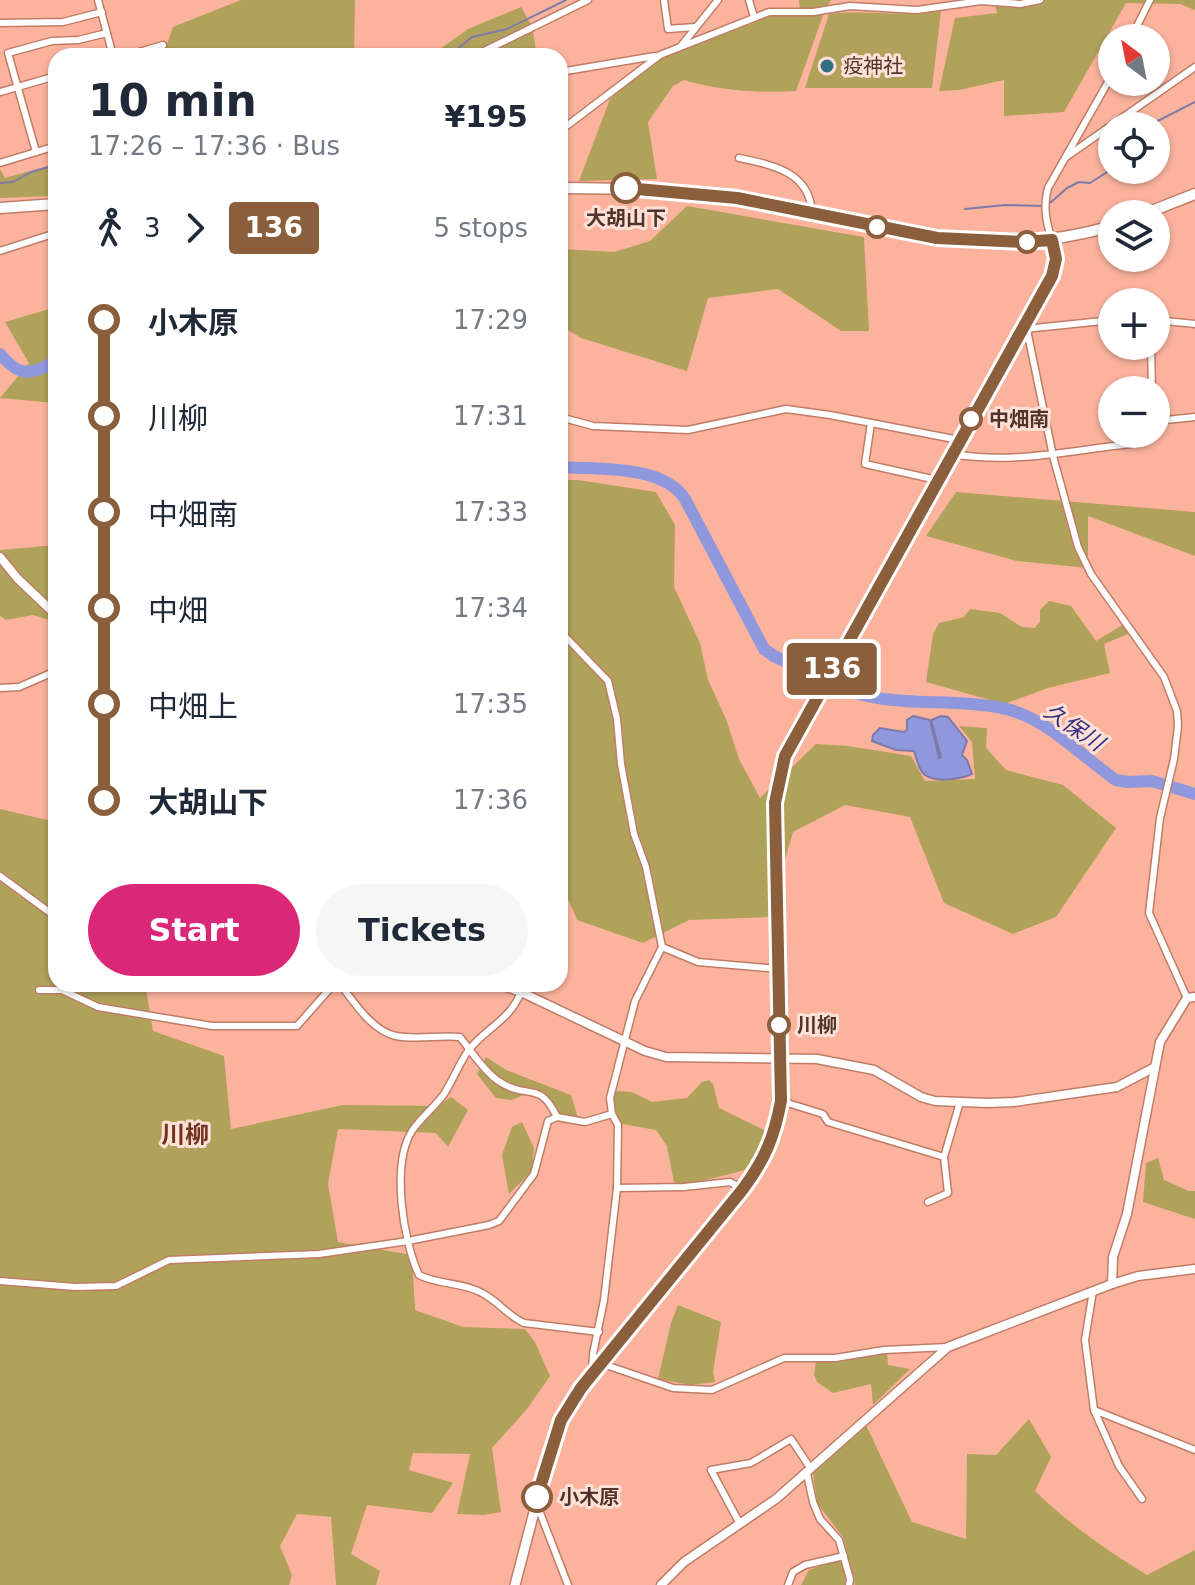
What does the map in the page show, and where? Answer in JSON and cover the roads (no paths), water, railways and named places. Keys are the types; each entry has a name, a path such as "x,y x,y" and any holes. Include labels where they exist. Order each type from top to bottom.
{"main road":[{"path":"568,188 626,188 737,198 937,238 1023,242 1052,240 1098,229"},
{"path":"1170,204 1195,194"},
{"path":"0,208 48,205"},
{"path":"515,1585 561,1420 596,1367 743,1189 770,1147 781,1101 775,803 785,756 1052,276 1056,259 1052,240"}],"street":[{"path":"98,0 111,48"},
{"path":"490,48 588,0"},
{"path":"664,0 668,29 695,27"},
{"path":"681,46 718,0"},
{"path":"749,0 754,17"},
{"path":"782,0 784,11"},
{"path":"568,71 660,55 754,17 784,11 813,12 850,6 917,10 981,1 1020,4 1040,0"},
{"path":"1138,24 1150,0"},
{"path":"0,23 63,22 102,12"},
{"path":"36,152 8,53 52,41 78,40 107,33"},
{"path":"155,48 163,45"},
{"path":"568,125 660,55"},
{"path":"1063,159 1195,67"},
{"path":"0,92 48,78"},
{"path":"1052,240 1045,215 1044,201 1048,188 1100,96"},
{"path":"0,163 48,148"},
{"path":"739,158 788,172 806,190 812,213"},
{"path":"0,251 48,236"},
{"path":"1098,321 1024,329 1078,547 1091,574 1171,692 1178,726 1160,818 1149,913 1191,998 1160,1042 1133,1186 1113,1257 1112,1284"},
{"path":"1170,321 1195,324"},
{"path":"568,419 593,426 688,430 786,409 959,440"},
{"path":"1170,420 1195,417"},
{"path":"871,423 865,464 937,480"},
{"path":"952,454 1010,458 1053,456 1107,448"},
{"path":"0,557 48,607"},
{"path":"568,639 608,681 617,719 621,764 634,834 646,867 662,947 635,1001 610,1098 612,1114 618,1125 617,1188 599,1332 593,1354 596,1367 673,1388 712,1390 784,1358 835,1358 884,1350 948,1347 1112,1284 1138,1276 1195,1269"},
{"path":"0,688 19,687 48,674"},
{"path":"0,876 48,911"},
{"path":"662,947 698,962 779,969"},
{"path":"39,990 48,990"},
{"path":"66,992 98,1007 212,1026 297,1026 327,992"},
{"path":"346,992 365,1016 394,1036 460,1037 493,1078 513,1090 539,1093 548,1098 557,1117"},
{"path":"599,1332 524,1323 515,1320 478,1290 431,1281 419,1275 408,1241 401,1168 412,1131 443,1095 469,1049 497,1026 517,1003 521,992 624,1041 666,1057 817,1059 863,1067 935,1101 1014,1102 1117,1087 1155,1067"},
{"path":"781,1101 822,1114 828,1122 944,1157"},
{"path":"928,1202 948,1193 944,1157 960,1102"},
{"path":"0,1281 75,1287 116,1286 169,1260 319,1254 489,1225 499,1221 534,1174 548,1121 557,1117 585,1122 612,1114"},
{"path":"617,1188 684,1187 730,1182 743,1189"},
{"path":"1093,1291 1085,1340 1094,1410 1119,1466 1142,1499"},
{"path":"661,1585 684,1562 776,1499 809,1472 948,1347"},
{"path":"1094,1410 1195,1450"},
{"path":"740,1524 711,1470 751,1463 791,1439 809,1472 813,1502 820,1519 839,1540 849,1585"},
{"path":"536,1501 568,1585"},
{"path":"788,1585 793,1572 805,1565 844,1556"}],"water":[{"path":"913,716 930,720 939,758 931,720 948,717 967,741 962,755 972,774 935,779 921,770 914,751 896,750 872,741 880,728 904,732 907,730 907,720"}],"waterway":[{"path":"459,48 472,37 507,29 566,0"},
{"path":"1170,115 1195,102"},
{"path":"0,183 13,182 48,167"},
{"path":"1050,203 1067,188 1098,178"},
{"path":"965,209 1005,205 1042,206"},
{"name":"久保川","path":"0,354 14,367 26,372 48,365"},
{"name":"久保川","path":"568,467 646,474 675,488 685,499 764,649 813,675"},
{"name":"久保川","path":"833,684 874,697 980,705 1018,712 1048,728 1116,780 1152,781 1195,794"}],"place":[{"name":"疫神社","path":"827,66"},
{"name":"大胡山下","path":"626,188"},
{"name":"中畑南","path":"971,419"},
{"name":"川柳","path":"779,1025"},
{"name":"小木原","path":"537,1497"}],"district":[{"name":"川柳","path":"185,1135"}]}
